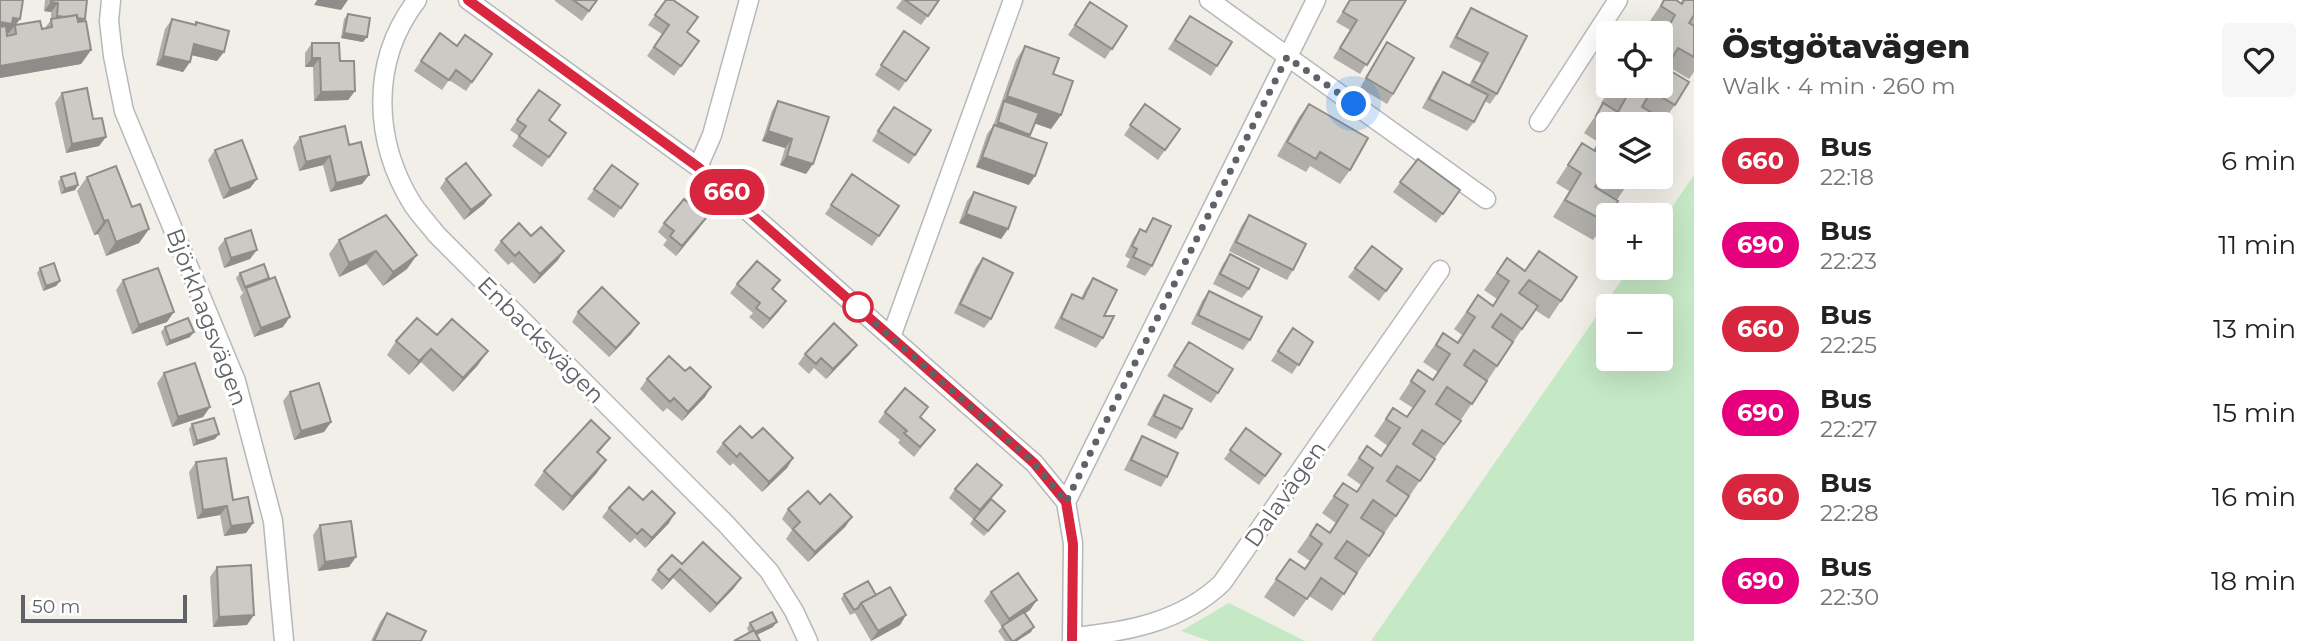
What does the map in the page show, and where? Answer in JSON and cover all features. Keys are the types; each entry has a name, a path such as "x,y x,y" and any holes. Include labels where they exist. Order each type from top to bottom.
{"street":[{"name":"Björkhagsvägen","path":"111,0 109,21 113,56 124,111 236,381 273,521 284,641"},
{"name":"Enbacksvägen","path":"417,0 405,15 388,52 383,83 383,115 390,151 414,206 437,235 726,524 769,571 794,611 808,641"},
{"path":"468,0 698,167 1034,463 1066,502 1073,544 1072,639"},
{"path":"698,167 712,135 749,0"},
{"path":"891,337 1013,0"},
{"path":"1209,0 1486,199"},
{"path":"1066,502 1316,0"},
{"path":"1539,122 1618,0"},
{"name":"Dalavägen","path":"1072,639 1119,633 1176,615 1205,600 1222,583 1440,270"}],"green space":[{"path":"1694,175 1694,641 1371,641 1596,317 1596,371 1673,371 1673,294 1612,294 1622,280 1673,280 1673,206"},
{"path":"1229,603 1305,641 1209,641 1181,631"}],"building":[{"path":"0,0 23,0 20,19 13,18 12,24 0,22"},
{"path":"51,0 87,0 85,19 77,18 77,15 57,16 58,3"},
{"path":"573,0 597,0 589,11"},
{"path":"666,0 673,0 698,17 687,32 699,41 681,66 654,47 669,25 655,15"},
{"path":"905,0 939,0 928,16"},
{"path":"1350,0 1406,0 1367,65 1340,48 1357,20 1343,12"},
{"path":"1664,0 1676,0 1682,4 1684,0 1694,0 1694,15 1689,23 1694,26 1694,57 1678,48 1673,56 1672,21 1675,15 1661,6"},
{"path":"1090,2 1127,26 1112,49 1075,25"},
{"path":"1471,8 1527,36 1497,94 1473,81 1488,53 1456,37"},
{"path":"348,14 370,18 367,37 344,33"},
{"path":"77,15 78,22 86,21 91,50 0,66 0,27 6,26 7,36 16,34 15,25 40,21 42,29 52,27 51,19"},
{"path":"1190,16 1232,42 1217,66 1175,40"},
{"path":"172,19 229,31 224,52 194,44 190,62 163,56"},
{"path":"904,31 929,48 906,81 881,65"},
{"path":"440,33 457,46 465,35 492,54 472,82 456,70 449,80 421,61"},
{"path":"1387,42 1414,58 1393,94 1366,78"},
{"path":"312,43 339,43 340,61 354,61 355,91 321,92 320,58 312,58"},
{"path":"1025,46 1059,58 1053,74 1073,81 1061,115 1007,96"},
{"path":"1443,72 1488,95 1474,122 1429,99"},
{"path":"1673,72 1689,82 1675,105 1663,98 1673,98"},
{"path":"87,88 93,119 102,118 106,137 72,144 62,93"},
{"path":"539,90 560,105 549,120 566,133 549,157 519,136 526,126 517,120"},
{"path":"1626,98 1647,98 1642,107 1651,112 1618,112"},
{"path":"778,101 829,117 813,164 787,156 792,139 768,131"},
{"path":"1004,101 1039,113 1030,135 998,122"},
{"path":"1603,103 1618,112 1598,112"},
{"path":"1145,104 1180,129 1165,150 1130,125"},
{"path":"1309,104 1368,138 1350,170 1320,152 1316,159 1287,142"},
{"path":"894,107 931,130 915,155 878,131"},
{"path":"994,125 1047,143 1035,176 982,157"},
{"path":"345,126 349,145 361,142 369,175 336,183 330,156 306,162 300,137"},
{"path":"242,140 257,179 230,189 215,150"},
{"path":"1582,143 1595,151 1595,187 1618,201 1596,203 1596,217 1565,200 1581,173 1568,165"},
{"path":"1418,159 1460,190 1443,214 1400,182"},
{"path":"466,163 491,195 471,210 446,179"},
{"path":"612,165 638,184 621,208 594,189"},
{"path":"116,166 132,207 140,204 149,229 116,242 108,220 104,221 87,177"},
{"path":"75,173 78,185 65,189 61,177"},
{"path":"852,174 899,206 879,236 831,205"},
{"path":"974,192 1016,207 1008,229 966,214"},
{"path":"684,199 706,218 682,246 670,236 674,231 664,223"},
{"path":"386,215 417,255 393,272 376,251 349,263 339,240"},
{"path":"1249,215 1306,244 1293,270 1236,242"},
{"path":"1153,218 1171,226 1152,266 1133,257 1137,249 1132,246 1140,229 1146,232"},
{"path":"519,223 531,236 541,227 564,251 540,274 519,252 515,256 501,241"},
{"path":"251,230 257,250 231,258 225,239"},
{"path":"1372,246 1402,269 1386,291 1355,268"},
{"path":"1539,251 1577,277 1561,301 1529,280 1519,293 1538,306 1522,329 1501,314 1492,327 1513,342 1497,366 1474,350 1464,365 1487,381 1472,404 1447,387 1436,404 1461,421 1444,444 1422,430 1413,444 1435,459 1420,481 1397,466 1387,481 1409,496 1396,516 1373,500 1361,518 1384,533 1369,556 1347,541 1335,558 1357,573 1344,594 1321,578 1307,599 1276,579 1290,559 1305,569 1322,544 1310,535 1317,524 1330,533 1348,505 1334,496 1343,483 1357,492 1373,468 1359,458 1367,446 1381,456 1400,428 1386,419 1393,408 1407,417 1425,391 1411,381 1418,370 1433,380 1450,354 1436,345 1443,333 1458,343 1475,317 1467,312 1478,295 1493,306 1509,281 1497,273 1507,258 1525,271"},
{"path":"1230,254 1259,269 1249,289 1220,274"},
{"path":"983,258 1013,273 991,319 960,304"},
{"path":"757,261 780,280 772,289 786,301 770,319 756,308 760,303 737,284"},
{"path":"54,263 60,281 46,286 40,268"},
{"path":"264,264 269,278 245,287 240,273"},
{"path":"158,268 174,312 139,325 123,280"},
{"path":"275,277 290,317 261,328 246,288"},
{"path":"1093,278 1117,290 1104,316 1114,316 1103,338 1061,318 1072,294 1083,299"},
{"path":"602,287 639,323 616,348 578,312"},
{"path":"1209,291 1262,317 1250,340 1198,315"},
{"path":"188,318 194,332 170,341 165,327"},
{"path":"417,318 437,335 452,319 488,351 463,378 431,349 419,361 396,341"},
{"path":"834,323 857,345 833,369 821,358 816,364 805,354"},
{"path":"1293,328 1313,342 1299,365 1278,351"},
{"path":"1189,342 1233,369 1218,393 1174,366"},
{"path":"669,356 685,371 690,367 711,387 688,412 674,398 670,402 647,379"},
{"path":"195,363 210,407 178,417 164,373"},
{"path":"319,383 331,422 301,431 290,392"},
{"path":"905,388 928,407 920,417 935,430 920,447 904,433 907,431 885,412"},
{"path":"1164,395 1192,409 1182,429 1154,416"},
{"path":"214,418 219,434 197,441 192,424"},
{"path":"591,420 610,438 597,452 606,460 572,497 544,471"},
{"path":"740,426 752,438 763,428 793,458 769,482 740,453 737,457 723,443"},
{"path":"1246,428 1281,454 1265,476 1230,450"},
{"path":"1142,436 1178,453 1167,477 1131,460"},
{"path":"226,458 233,500 248,497 253,523 231,526 227,506 203,510 196,462"},
{"path":"977,464 1002,485 980,510 955,489"},
{"path":"629,487 643,500 652,491 675,513 652,538 642,529 637,534 609,508"},
{"path":"808,491 820,504 830,494 852,517 815,552 793,529 800,522 788,509"},
{"path":"991,499 1005,511 988,531 974,519"},
{"path":"351,521 356,557 325,562 320,525"},
{"path":"703,542 741,578 717,604 680,569 669,580 658,570 672,555 682,564"},
{"path":"251,565 254,615 219,617 217,567"},
{"path":"1018,573 1037,600 1009,619 991,592"},
{"path":"868,581 876,595 854,610 844,594"},
{"path":"890,587 906,615 878,631 861,603"},
{"path":"772,612 777,622 755,632 750,623"},
{"path":"1024,612 1034,627 1012,641 1002,626"},
{"path":"387,613 426,631 421,641 374,641"},
{"path":"754,630 760,641 734,641"}],"bus line":[{"name":"660","path":"468,0 698,167 1034,463 1066,502 1073,544 1072,641"}],"route":[{"path":"858,307 853,303 1034,463 1066,502 1287,57 1354,104"}]}
